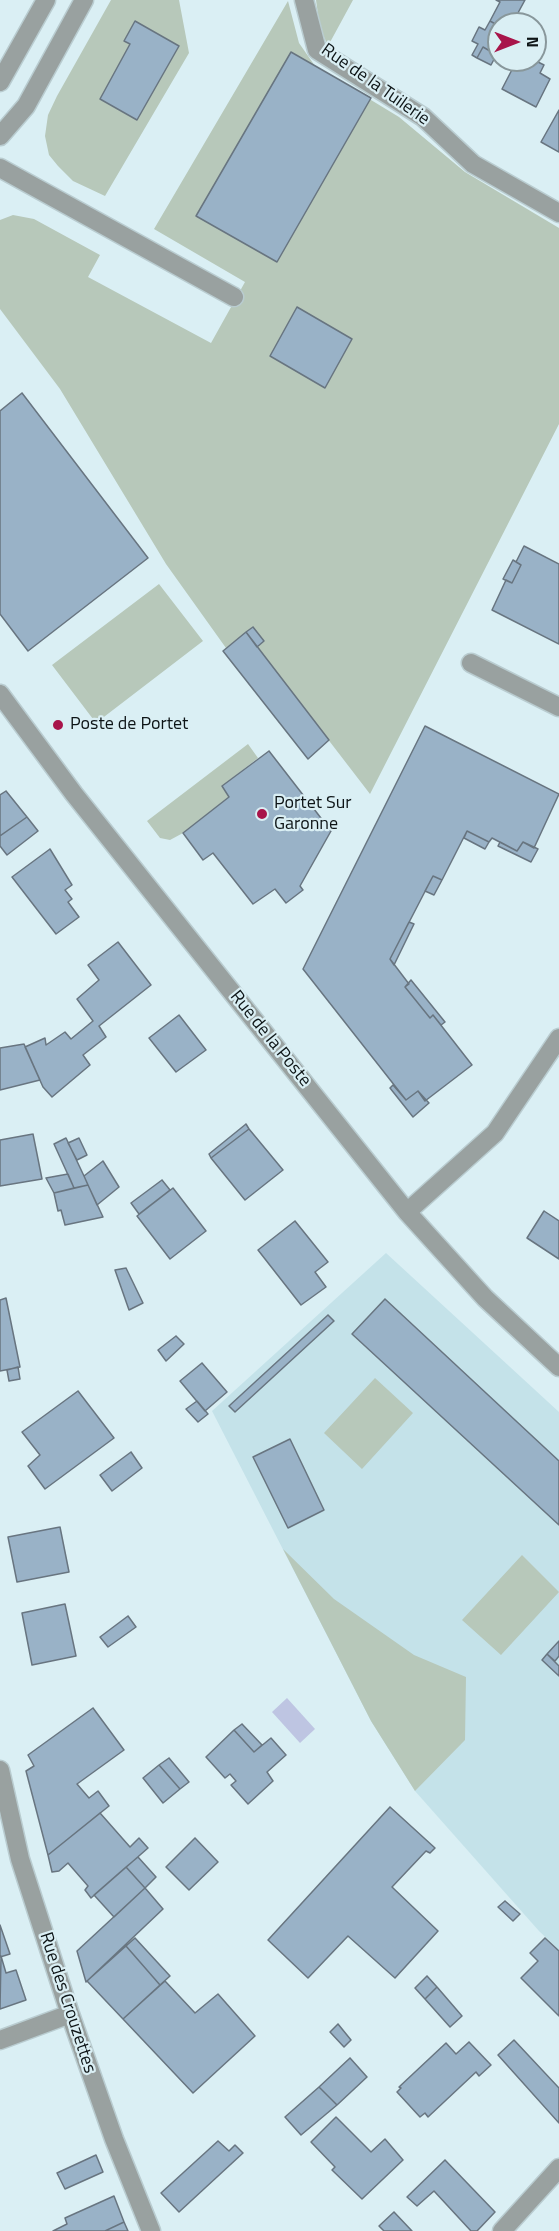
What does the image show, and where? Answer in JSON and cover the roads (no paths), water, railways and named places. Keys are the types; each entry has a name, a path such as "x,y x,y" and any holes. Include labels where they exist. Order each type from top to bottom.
{"street":[{"path":"0,82 46,0"},
{"path":"0,136 26,106 84,0"},
{"name":"Rue de la Tuilerie","path":"304,0 318,50 423,117 473,164 559,213"},
{"path":"0,168 234,297"},
{"path":"471,663 559,707"},
{"name":"Rue de la Poste","path":"0,694 74,794 407,1212 485,1299 559,1367"},
{"path":"407,1212 495,1133 559,1038"},
{"name":"Rue des Crouzettes","path":"0,1770 20,1859 70,2014 114,2139 152,2231"},
{"path":"0,2040 70,2014"},
{"path":"502,2231 559,2168"}],"place":[{"name":"Poste de Portet","path":"58,725"},
{"name":"Portet Sur Garonne","path":"262,814"}]}
